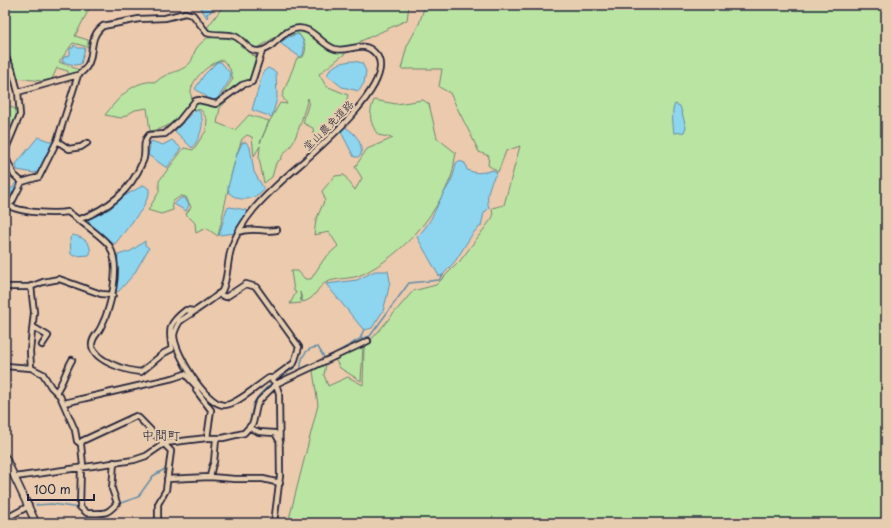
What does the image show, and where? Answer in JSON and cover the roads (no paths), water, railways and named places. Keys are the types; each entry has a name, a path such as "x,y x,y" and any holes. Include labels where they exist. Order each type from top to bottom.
{"main road":[{"path":"5,457 36,523"}],"street":[{"path":"18,92 78,76 88,67 91,57 93,37 102,26 133,20 165,18 180,13 193,15 207,34 235,36 251,50 262,51 252,82 242,85 216,104 198,100 195,101 179,121 165,134 150,135 146,139 144,145 144,160 130,187 103,208 78,220"},
{"name":"堂山農免道路","path":"220,293 231,251 238,232 258,203 344,125 354,114 379,74 380,66 376,53 366,47 360,46 336,50 324,43 311,31 300,28 284,33 262,51"},
{"path":"5,56 12,69 18,92 20,115 5,151"},
{"path":"22,182 39,177 57,141 78,76"},
{"path":"57,141 69,149 76,148 87,143"},
{"path":"5,156 14,175 22,182"},
{"path":"22,182 16,196 7,205 16,209 57,214 68,212 110,248 114,258 113,295 102,326 93,340 92,347 97,355 125,370 141,372 164,353 172,349 169,334 174,319 186,310 194,311"},
{"path":"238,232 256,228 267,231 277,230"},
{"path":"5,287 31,286 59,279 101,294 113,295"},
{"path":"15,477 141,458 165,443 236,436 250,428 253,423 257,405 274,382 294,363 299,347 256,287 245,284 226,297 220,293 180,321 176,326 174,335 180,352 198,387 196,390 211,410 207,438"},
{"path":"31,286 34,308 30,351 31,368"},
{"path":"33,327 48,336 42,345"},
{"path":"274,382 368,340"},
{"path":"56,392 62,385 65,373 72,360"},
{"path":"5,366 31,368 42,374 64,403 75,430 77,440 80,444 82,466 82,509 87,514 101,514 110,512 117,503 112,489 114,462"},
{"path":"64,403 185,374 213,402 223,406 233,403 258,384 269,378 274,382 279,393 280,483 274,523"},
{"path":"80,444 87,437 110,429 136,416 165,443 171,452 166,490 158,504 158,523"},
{"path":"250,428 259,432 275,433 280,442"},
{"path":"210,477 214,462 216,439"},
{"path":"167,479 210,477 235,479 264,478 280,483"},
{"path":"5,521 29,506"}],"water":[{"path":"199,5 213,5 211,12 206,14 208,15 207,18"},
{"path":"298,34 303,41 304,46 303,55 300,57 280,43 288,37"},
{"path":"74,45 78,48 85,48 81,64 75,65 62,62 64,57 70,55 70,48 73,48"},
{"path":"354,61 362,63 366,71 364,83 359,91 342,87 327,75 332,68 338,64"},
{"path":"217,62 221,62 230,73 231,78 216,101 213,101 195,89 204,75"},
{"path":"268,68 276,72 277,98 272,117 252,110 263,72"},
{"path":"675,104 680,106 686,127 684,132 674,133 673,114"},
{"path":"198,110 201,114 202,124 198,140 192,148 175,131 194,111"},
{"path":"345,127 358,138 361,146 361,155 358,157 354,157 340,130"},
{"path":"38,137 55,143 40,171 34,173 17,170 16,164"},
{"path":"172,140 181,148 167,168 148,155 151,141 163,145"},
{"path":"246,142 250,147 254,172 264,189 252,198 243,199 229,193 228,187 237,154 242,143"},
{"path":"459,161 465,163 467,170 473,172 480,173 493,170 497,173 489,190 489,208 484,213 481,226 473,233 456,260 443,275 439,276 417,237 430,220 452,179 456,163"},
{"path":"16,182 19,184 12,197 5,203 5,188 13,188"},
{"path":"144,185 149,189 149,194 143,208 115,244 107,241 86,219 110,209 119,199"},
{"path":"181,198 185,198 189,205 186,211 174,204"},
{"path":"230,207 246,210 246,213 236,233 219,235 227,208"},
{"path":"73,235 86,241 90,247 90,255 74,256 71,254 70,238"},
{"path":"145,241 145,245 149,248 134,274 118,292 116,291 118,255 131,251"},
{"path":"375,271 388,271 390,281 383,311 372,328 365,330 326,284 357,280"}],"waterway":[{"path":"301,370 301,361 304,354 310,349 318,347 325,359 360,339 370,336 409,283 439,280 443,275"},
{"path":"360,339 364,329"},
{"path":"250,422 253,405 261,393 294,368"},
{"path":"118,504 138,497 153,476 165,469"},
{"path":"36,505 52,504 79,508"}],"district":[{"name":"中間町","path":"161,434"}]}
